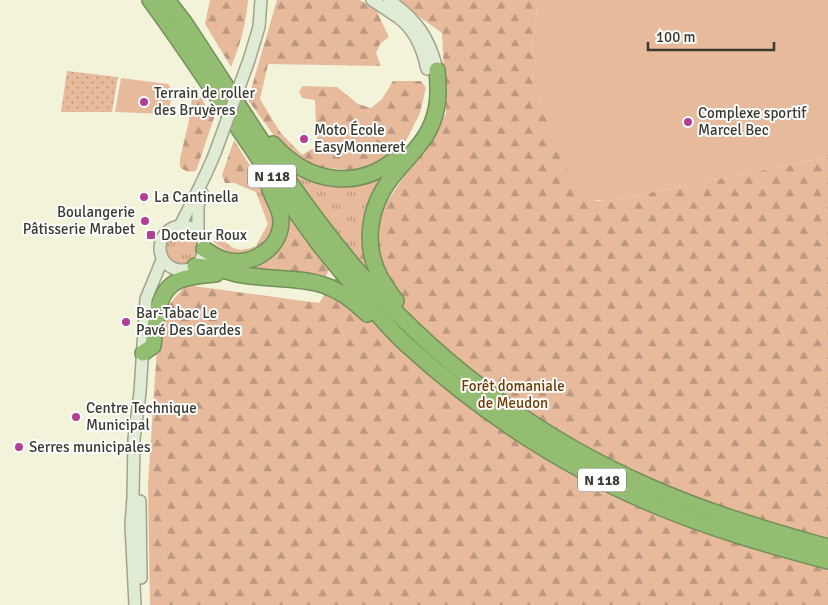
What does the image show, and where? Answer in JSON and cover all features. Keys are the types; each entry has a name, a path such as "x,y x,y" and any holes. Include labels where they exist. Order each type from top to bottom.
{"highway":[{"name":"N 118","path":"150,0 269,173 332,259 383,320 405,343 465,394 542,446 599,479 650,503 698,522 782,549 828,561"},
{"name":"N 118","path":"167,0 242,108 286,177 327,232 373,288 452,364 508,408 555,438 603,465 649,487 703,508 828,547"},
{"path":"242,108 253,116 266,137 292,163 322,176 338,179 356,178 385,167 406,149 418,135 427,110 432,70"},
{"path":"416,331 408,314 396,301 378,272 371,248 370,230 372,215 380,194 429,130 439,96 432,70"},
{"path":"204,250 226,260 243,261 262,254 273,245 278,235 281,220 276,199 269,189 269,173"},
{"path":"196,266 217,268 237,274"},
{"path":"143,353 153,346 158,306 171,285 191,277 216,274 299,279 330,287 356,303 388,335 405,343"}],"main road":[{"path":"180,226 203,182 249,60 259,27 261,0"},
{"path":"372,0 400,19 416,37 432,70"},
{"path":"389,0 403,10 422,31 432,50 432,70"},
{"path":"198,234 198,206 203,182"},
{"path":"180,226 187,227 198,234 203,243 204,250 196,266 184,271 178,271 172,269 162,260 159,250 162,238 169,230 180,226"},
{"path":"134,605 131,525 134,496 134,439 140,392 146,299 162,260"},
{"path":"146,306 166,280 178,271"},
{"path":"140,392 141,605"}],"green space":[{"path":"210,0 248,0 242,34 231,67 205,24"},
{"path":"277,0 360,0 376,10 389,37 380,44 376,53 381,66 268,64 260,99 280,132 302,155 317,146 315,100 302,98 299,91 303,86 337,87 358,104 371,108 382,99 393,81 421,81 426,88 420,113 407,139 390,157 375,165 357,171 311,166 281,145 248,100"},
{"name":"Forêt domaniale de Meudon","path":"396,0 539,0 531,49 537,66 531,77 559,149 596,201 608,201 828,157 828,605 150,605 148,484 159,316 186,285 319,303 446,114 442,33"},
{"name":"Complexe sportif Marcel Bec","path":"539,0 828,0 828,157 608,201 587,197 572,183 531,77 537,66 531,49"},
{"path":"67,71 118,77 112,112 61,112"},
{"name":"Terrain de roller des Bruyères","path":"121,78 168,84 173,91 168,114 115,112"},
{"path":"193,86 214,118 196,171 189,171 180,167 180,159 190,116"},
{"path":"234,140 265,190 256,192 234,183 225,183 222,175"},
{"path":"284,162 317,180 395,166 383,181 374,280 302,188"},
{"path":"265,190 273,205 275,216 271,233 261,247 254,252 237,254 227,251 213,242 220,238 233,248 240,250 256,246 268,224 256,192"},
{"path":"283,206 305,236 286,230"},
{"path":"286,230 305,236 330,267 325,279 276,273 268,257"},
{"path":"182,231 194,237 200,249 194,261 182,267 170,261 164,249 170,237"},
{"path":"268,257 276,273 237,267"}],"place":[{"name":"Terrain de roller des Bruyères","path":"144,102"},
{"name":"Complexe sportif Marcel Bec","path":"688,122"},
{"name":"Moto École EasyMonneret","path":"304,139"},
{"name":"La Cantinella","path":"144,197"},
{"name":"Boulangerie Pâtisserie Mrabet","path":"145,221"},
{"name":"Docteur Roux","path":"151,235"},
{"name":"Bar-Tabac Le Pavé Des Gardes","path":"126,322"},
{"name":"Centre Technique Municipal","path":"76,417"},
{"name":"Serres municipales","path":"19,447"}]}
